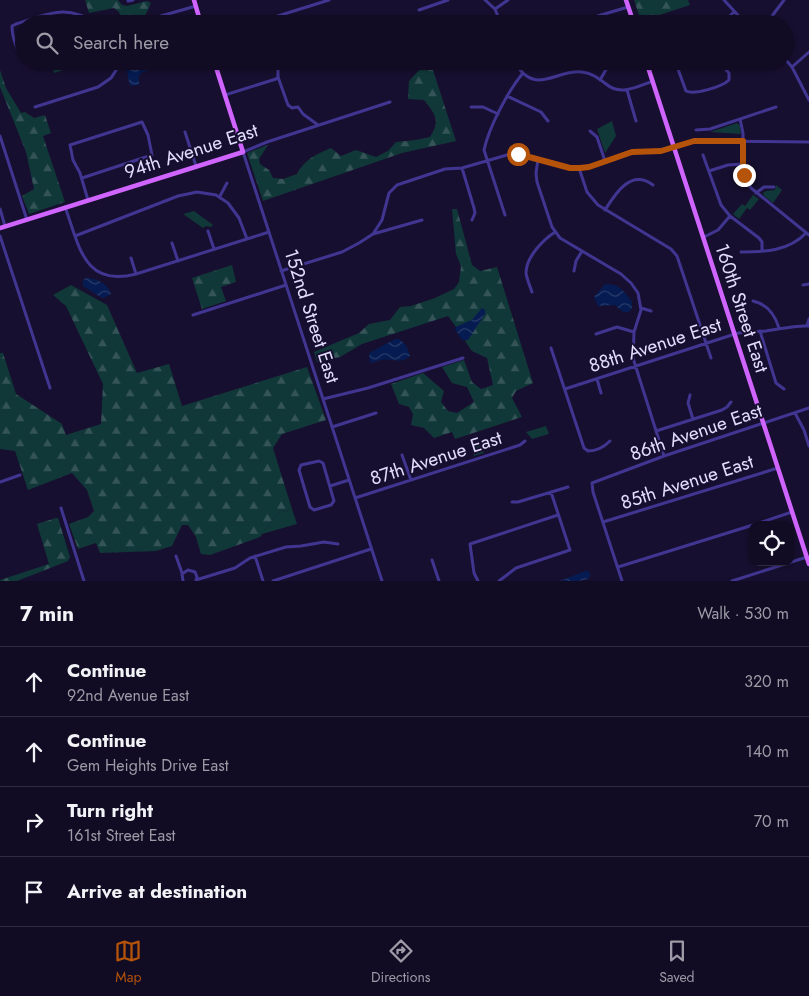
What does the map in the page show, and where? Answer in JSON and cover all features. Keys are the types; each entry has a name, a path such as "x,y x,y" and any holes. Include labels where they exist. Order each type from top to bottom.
{"main road":[{"path":"194,0 199,15"},
{"path":"626,0 631,15"},
{"name":"152nd Street East","path":"217,70 243,152"},
{"name":"160th Street East","path":"649,70 809,564"},
{"name":"94th Avenue East","path":"3,227 243,152"}],"street":[{"path":"128,1 133,0"},
{"path":"281,15 329,0"},
{"path":"419,10 434,2 448,0"},
{"path":"485,0 495,9 497,15"},
{"path":"495,9 508,0"},
{"path":"724,0 737,15"},
{"path":"773,15 784,0"},
{"path":"164,15 196,6"},
{"path":"600,15 628,6"},
{"path":"50,15 64,11 83,15"},
{"path":"731,15 734,12"},
{"path":"15,25 12,26 15,39"},
{"path":"794,65 809,52"},
{"path":"35,107 98,87 111,78 116,70"},
{"path":"278,70 278,77 288,105 292,108 298,107 303,114 319,125"},
{"path":"521,70 523,73 539,80 578,71 592,74 611,88 627,90 653,82"},
{"path":"600,80 606,70"},
{"path":"679,70 683,86 687,92 695,93 724,84 730,77 727,70"},
{"path":"794,70 809,100"},
{"path":"505,216 486,160 484,147 507,96 523,73"},
{"path":"225,96 278,77"},
{"path":"627,90 636,121"},
{"path":"507,96 541,112 548,121"},
{"name":"94th Avenue East","path":"243,152 250,148 390,102"},
{"path":"471,106 478,106 498,114"},
{"path":"696,130 710,129 776,108"},
{"path":"740,119 743,130 743,164 747,181 756,193 808,234 790,245 774,250 741,252"},
{"path":"82,178 152,155 148,135 142,122 70,145 73,160 82,178 88,200"},
{"path":"590,131 597,137 605,161"},
{"path":"185,132 196,166"},
{"path":"0,136 27,220"},
{"path":"373,234 382,220 389,193 398,185 445,169 462,168 513,154 570,168 580,168 632,152 661,151 694,141 809,142"},
{"name":"152nd Street East","path":"243,152 382,581"},
{"path":"703,155 718,201 730,216 759,238 762,242 762,251"},
{"path":"538,159 537,182 555,232 560,238 626,277 638,293 641,315 634,332 632,351 634,367 664,456"},
{"path":"709,171 728,165 743,164"},
{"path":"462,168 474,208 472,220"},
{"path":"580,168 587,192 594,202 671,249 677,256 712,358"},
{"path":"605,210 615,194 625,185 634,181 644,180 653,185"},
{"path":"220,196 227,183"},
{"path":"756,193 764,187 774,187"},
{"path":"74,236 178,196 196,192 220,196 228,203 237,214 246,239"},
{"path":"65,208 80,252 87,263 105,275 124,277 136,274 269,232"},
{"path":"0,209 3,227"},
{"path":"704,237 718,230 730,216"},
{"path":"281,271 342,252 359,244 373,234 422,220"},
{"path":"208,231 214,249"},
{"path":"532,292 526,274 529,262 544,240 555,232"},
{"path":"0,236 50,388"},
{"path":"172,243 178,261"},
{"path":"574,271 576,261 582,251"},
{"path":"131,258 136,274"},
{"path":"803,285 809,284"},
{"path":"193,315 286,285"},
{"path":"754,301 767,308 773,314 779,328"},
{"path":"641,308 651,311"},
{"name":"88th Avenue East","path":"565,389 735,334 748,331 808,326 809,319"},
{"path":"596,334 617,327 634,332"},
{"path":"760,331 776,382 784,389"},
{"path":"551,348 584,448 588,451 594,450 604,447 610,442"},
{"path":"323,399 368,388 463,358"},
{"path":"597,379 601,393"},
{"path":"690,395 688,403 693,419"},
{"path":"656,431 727,407 731,402"},
{"name":"86th Avenue East","path":"603,522 592,483 664,456 809,408"},
{"path":"332,427 376,413"},
{"path":"795,413 804,430 809,446"},
{"name":"87th Avenue East","path":"355,498 520,445 526,441"},
{"path":"402,454 411,480"},
{"path":"317,461 323,463 330,486 334,500 333,504 315,510 312,509 299,471 302,465 317,461"},
{"name":"85th Avenue East","path":"603,522 778,468"},
{"path":"0,482 20,475"},
{"path":"330,486 349,480"},
{"path":"512,502 518,502 568,487"},
{"path":"499,581 516,568 570,550 551,492"},
{"path":"61,508 84,581"},
{"path":"765,521 792,512"},
{"path":"478,581 474,573 470,544 558,515"},
{"path":"603,522 622,581"},
{"path":"618,567 749,526"},
{"path":"182,574 186,570 193,570 196,574 196,581 235,568 255,556 286,547 324,542 338,544"},
{"path":"273,581 371,549"},
{"path":"176,556 183,581"},
{"path":"255,556 264,581"},
{"path":"732,581 807,557"},
{"path":"432,560 438,581"}],"green space":[{"path":"85,0 118,0 122,5 127,6 147,1 151,3 145,15 120,15 114,8 89,13"},
{"path":"634,0 688,0 690,5 659,15 639,15"},
{"path":"0,70 6,88 21,113 25,112 34,118 45,115 51,133 43,136 65,202 29,214 22,196 34,189 26,152 0,87"},
{"path":"419,70 433,70 456,141 402,153 263,201 247,153 268,145 259,159 260,164 269,170 273,178 283,179 297,174 311,158 331,148 341,156 356,150 376,157 388,151 396,142 430,137 436,122 434,113 424,100 408,99 409,81"},
{"path":"612,121 616,136 605,153 597,129"},
{"path":"737,123 740,126 741,134 710,132"},
{"path":"776,185 782,190 773,203 763,193 775,190"},
{"path":"753,195 759,199 750,210 747,208 739,219 733,214 742,204 745,206"},
{"path":"452,209 457,209 472,265 480,271 497,267 533,383 516,391 512,398 522,417 455,439 452,432 434,438 424,428 411,425 413,414 409,407 399,404 391,384 423,373 444,391 441,402 448,411 457,413 474,402 467,387 452,383 442,367 464,360 472,382 481,389 493,385 487,358 472,351 465,341 474,330 477,315 472,320 456,327 448,316 362,344 340,357 317,362 314,352 359,333 369,324 390,320 400,307 411,306 435,298 454,289 459,282 461,266 456,254"},
{"path":"194,211 213,225 203,228 183,214"},
{"path":"232,265 236,282 221,287 226,301 202,309 192,278"},
{"path":"71,285 107,305 137,373 169,364 182,406 307,367 326,420 282,434 273,448 292,509 278,513 260,537 210,555 201,554 196,537 188,525 182,525 172,546 156,551 100,553 96,543 78,549 69,524 88,517 94,511 87,490 72,473 28,490 15,451 0,449 0,353 3,353 16,394 62,424 66,435 101,424 103,384 66,306 53,295"},
{"path":"546,426 549,434 532,439 526,432"},
{"path":"478,438 484,453 474,456 469,441"},
{"path":"292,509 297,524 262,534 278,513"},
{"path":"58,518 70,557 68,561 17,581 0,581 49,564 37,524"}],"water":[{"path":"127,70 149,70 139,75 139,85 131,86"},
{"path":"86,278 101,282 110,290 111,294 102,298 83,286 83,280"},
{"path":"605,284 614,285 624,292 632,302 632,308 629,312 623,312 615,305 598,306 594,297"},
{"path":"482,308 485,310 485,314 468,340 462,340 455,329 456,327 472,320"},
{"path":"395,339 399,339 405,344 410,356 407,359 396,361 379,360 370,363 369,354 371,352"},
{"path":"588,571 591,575 588,579 560,581"}],"route":[{"path":"518,154 570,168 580,168 589,167 632,152 661,151 694,141 743,141 744,175"}]}
